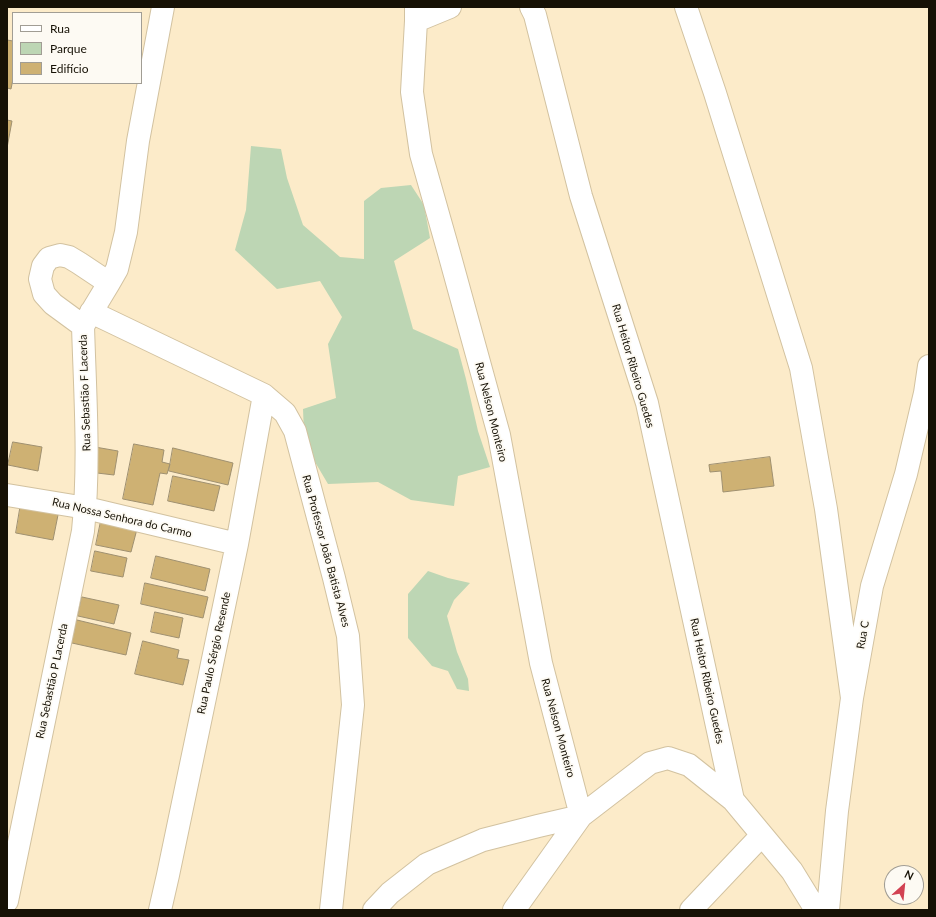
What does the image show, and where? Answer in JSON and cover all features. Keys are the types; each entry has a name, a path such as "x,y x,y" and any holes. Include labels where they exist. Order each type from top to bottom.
{"street":[{"path":"87,319 118,269 126,232 138,141 163,7"},
{"path":"416,14 450,7"},
{"name":"Rua Heitor Ribeiro Guedes","path":"531,7 535,15 581,196 647,403 733,800"},
{"path":"686,7 716,93 801,368 826,509 852,698"},
{"name":"Rua Nelson Monteiro","path":"416,14 412,92 421,154 452,261 499,436 541,663 581,816"},
{"name":"Rua Sebastião F Lacerda","path":"87,460 87,319 53,304 44,294 40,279 43,266 49,258 60,255 69,257 109,283"},
{"name":"Rua Professor João Batista Alves","path":"87,319 264,396 284,413 295,431 348,636 353,705 331,910"},
{"name":"Rua C","path":"828,910 837,811 852,698 872,586 906,474 925,393 929,366"},
{"name":"Rua Paulo Sérgio Resende","path":"160,910 237,544 264,396"},
{"name":"Rua Sebastião P Lacerda","path":"7,901 84,531 87,460"},
{"name":"Rua Nossa Senhora do Carmo","path":"7,495 86,508 237,544"},
{"path":"514,910 581,816 650,763 668,758 689,765 733,800 792,870 816,910"},
{"path":"374,910 390,893 427,864 483,840 581,816"},
{"path":"694,908 762,834"}],"green space":[{"path":"251,146 281,149 287,178 303,225 340,257 364,259 364,201 381,188 411,185 424,205 430,238 394,261 413,329 458,349 478,431 490,467 458,476 454,506 411,500 378,482 328,484 315,462 304,434 303,409 336,398 328,344 342,317 320,281 277,289 235,250 246,210"},
{"path":"428,571 448,578 470,583 454,600 447,616 457,652 468,679 469,691 457,689 448,671 432,666 408,638 408,594"}],"building":[{"path":"7,40 12,41 12,84 11,89 7,88"},
{"path":"7,120 12,121 7,148"},
{"path":"13,442 42,447 38,471 8,465"},
{"path":"134,444 164,450 162,462 170,464 167,474 160,473 153,505 123,499"},
{"path":"95,447 118,451 114,475 97,473"},
{"path":"173,448 233,463 228,485 169,471"},
{"path":"770,457 774,486 723,492 721,471 710,472 709,465"},
{"path":"173,476 220,486 214,511 168,501"},
{"path":"21,503 59,510 53,540 16,533"},
{"path":"101,521 137,529 131,552 96,545"},
{"path":"95,551 127,558 123,577 91,571"},
{"path":"156,556 210,569 205,591 151,578"},
{"path":"145,583 208,597 203,618 141,604"},
{"path":"82,597 119,605 114,624 78,616"},
{"path":"155,612 183,618 179,638 151,632"},
{"path":"77,620 131,633 126,655 72,643"},
{"path":"143,641 179,650 177,658 189,660 183,685 135,674"}]}
